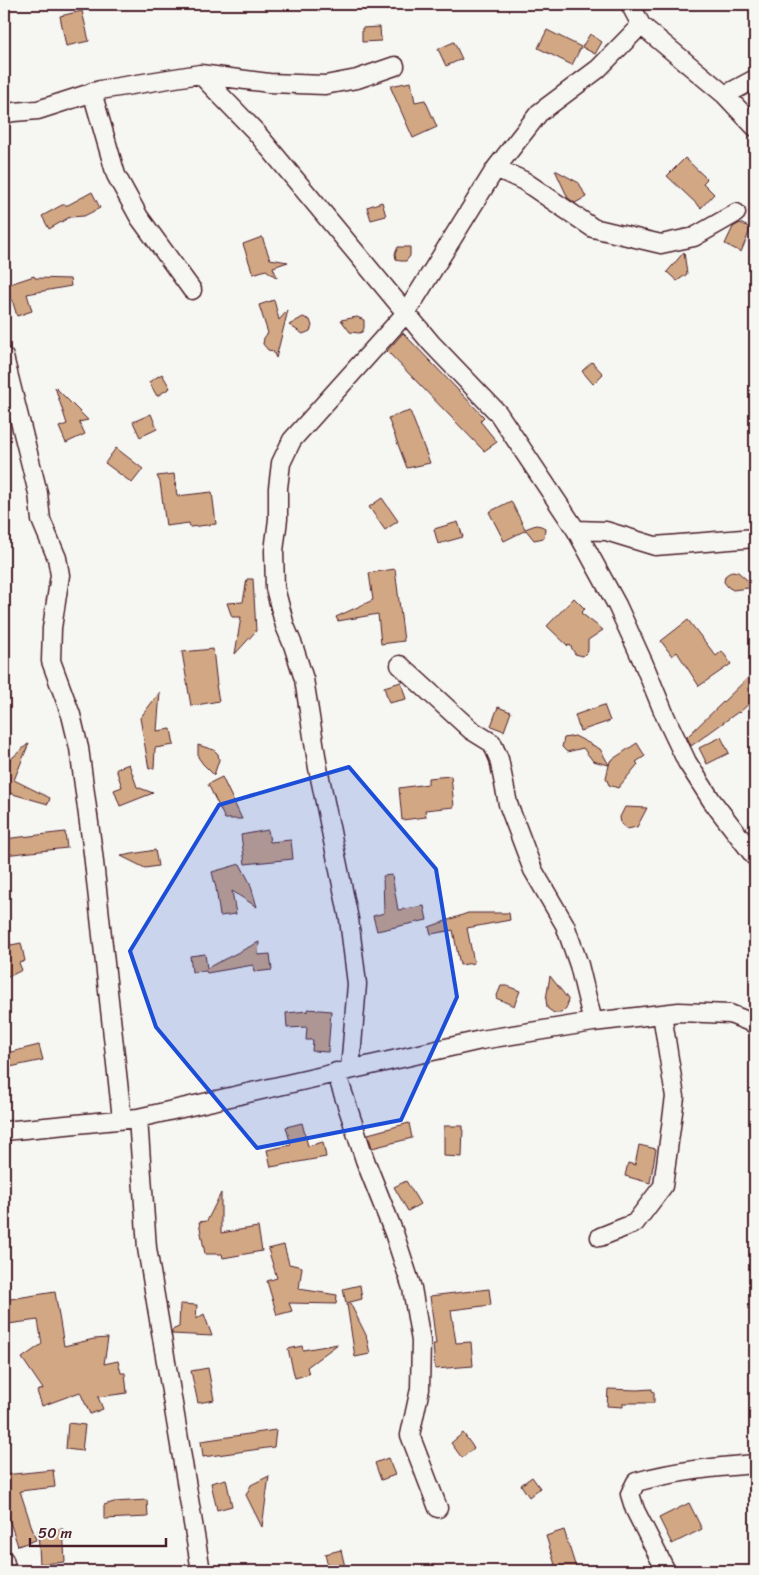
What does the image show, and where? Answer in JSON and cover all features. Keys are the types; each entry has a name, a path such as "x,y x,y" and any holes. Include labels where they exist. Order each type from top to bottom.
{"street":[{"path":"630,4 642,25 725,95 755,127"},
{"path":"438,1508 410,1435 420,1389 420,1341 412,1288 394,1233 365,1160 343,1071 357,984 350,928 318,768 304,678 285,626 275,588 274,551 278,519 280,463 292,440 406,313 496,168 539,113 598,69 642,25"},
{"path":"4,114 38,110 92,92 200,74 269,83 325,85 357,79 395,66"},
{"path":"200,74 255,131 431,343 498,413 576,530 617,605 687,762 712,801 755,857"},
{"path":"725,95 755,78"},
{"path":"92,92 116,175 139,217 192,290"},
{"path":"496,168 524,181 593,228 661,244 694,237 736,213"},
{"path":"4,357 38,493 41,520 57,558 60,575 52,628 51,661 71,715 79,748 147,1248 201,1571"},
{"path":"576,530 606,530 655,546 755,538"},
{"path":"400,665 471,730 492,743 499,759 508,804 532,870 565,925 580,965 594,1022"},
{"path":"4,1131 130,1119 480,1040 594,1022 679,1012 730,1014 755,1024"},
{"path":"600,1237 635,1223 663,1186 675,1097 662,1014"},
{"path":"666,1571 635,1510 630,1494 636,1482 702,1468 755,1464"},
{"path":"4,1560 7,1571"}],"highlighted area":[{"path":"349,767 436,869 457,997 401,1120 257,1148 156,1027 130,951 219,805"}],"building":[{"path":"82,11 89,41 66,46 60,16"},
{"path":"380,27 381,41 362,42 362,28"},
{"path":"547,30 581,47 572,65 538,48"},
{"path":"590,34 602,42 595,54 582,47"},
{"path":"454,42 462,59 446,66 438,49"},
{"path":"411,82 415,102 425,100 437,127 413,138 390,86"},
{"path":"685,158 707,179 703,183 714,194 701,208 667,176"},
{"path":"555,170 579,183 586,197 575,203 568,198"},
{"path":"92,192 100,208 84,216 70,217 49,229 42,216"},
{"path":"382,202 386,216 371,220 367,207"},
{"path":"740,223 751,228 741,252 725,244 733,227"},
{"path":"262,237 270,259 288,262 273,267 277,278 266,270 253,274 243,244"},
{"path":"398,247 410,247 410,256 406,261 396,259 395,254"},
{"path":"684,252 687,274 677,281 667,272"},
{"path":"34,276 35,278 70,279 71,286 27,294 32,311 17,316 11,296 4,298 4,286"},
{"path":"274,300 279,320 288,310 276,358 273,351 268,350 263,344 264,338 268,333 259,305"},
{"path":"303,317 310,320 312,326 310,331 303,334 289,325"},
{"path":"357,317 364,320 364,328 359,333 350,332 341,320"},
{"path":"403,333 484,417 480,421 497,442 484,451 387,351"},
{"path":"592,362 603,374 593,384 582,371"},
{"path":"162,374 170,388 157,396 149,382"},
{"path":"55,387 88,420 79,422 85,434 66,443 59,427 67,424"},
{"path":"410,411 430,463 407,468 388,418"},
{"path":"151,414 157,429 140,437 133,422"},
{"path":"116,448 143,469 132,483 105,463"},
{"path":"174,474 177,496 212,492 216,524 190,527 189,523 166,526 160,482 157,476"},
{"path":"382,498 398,521 385,530 369,507"},
{"path":"511,501 525,529 536,525 541,526 545,528 544,538 534,540 526,530 504,541 489,512"},
{"path":"458,522 463,537 438,544 434,529"},
{"path":"395,569 404,641 381,644 378,614 338,621 336,617 373,600 369,573"},
{"path":"732,571 738,572 755,587 733,590 728,587 724,582 725,576"},
{"path":"247,579 253,579 256,631 235,654 241,617 232,617 227,603 243,602"},
{"path":"574,598 585,609 581,613 603,630 588,640 588,651 583,656 575,654 570,645 568,646 547,626"},
{"path":"688,620 716,656 722,651 731,664 699,686 677,652 672,656 661,641"},
{"path":"213,649 219,701 191,706 182,652"},
{"path":"755,671 755,698 739,713 691,746 687,737"},
{"path":"401,682 406,699 389,703 384,687"},
{"path":"160,692 157,731 171,729 174,745 155,748 154,768 149,769 140,718"},
{"path":"604,705 610,721 580,731 575,715"},
{"path":"498,707 511,712 504,731 491,726"},
{"path":"575,736 600,749 609,765 593,761 583,748 567,752 562,747 564,738"},
{"path":"721,737 729,753 707,764 699,748"},
{"path":"29,743 14,780 50,798 48,804 9,793 4,804 4,765"},
{"path":"637,743 645,756 636,762 638,764 618,788 609,785 606,778 610,761"},
{"path":"198,745 214,750 218,754 219,760 214,775 198,757"},
{"path":"129,764 137,787 153,793 120,806 114,790 122,787 116,769"},
{"path":"451,776 454,807 425,810 426,817 402,820 399,788 428,784 428,778"},
{"path":"222,777 242,819 225,819 208,784"},
{"path":"625,807 647,808 637,827 627,829 621,824 620,817"},
{"path":"268,830 270,842 291,840 293,859 245,864 241,835"},
{"path":"65,832 67,848 4,855 4,839"},
{"path":"155,850 158,866 145,868 121,856"},
{"path":"240,864 250,883 257,907 232,891 236,914 220,916 212,872"},
{"path":"392,875 398,910 424,906 427,920 377,931 373,916 384,913 383,876"},
{"path":"468,913 509,913 510,920 467,928 474,963 460,965 453,930 431,934 429,927"},
{"path":"4,927 11,945 21,943 25,961 19,963 22,970 4,979"},
{"path":"259,942 258,955 270,954 272,970 254,972 253,965 207,973 206,971 192,972 190,956 205,954 207,968"},
{"path":"550,976 568,999 567,1007 561,1013 554,1013 547,1008 546,999"},
{"path":"501,986 507,986 520,991 514,1006 496,998"},
{"path":"308,1009 331,1011 328,1052 312,1051 313,1040 306,1040 307,1027 287,1028 286,1013 308,1011"},
{"path":"39,1045 43,1060 10,1067 7,1053"},
{"path":"302,1123 308,1146 323,1142 326,1157 271,1167 267,1150 291,1145 286,1127"},
{"path":"409,1123 412,1138 372,1148 368,1134"},
{"path":"444,1126 463,1126 462,1157 444,1156"},
{"path":"639,1145 656,1149 650,1183 625,1176 628,1163 635,1165"},
{"path":"406,1181 420,1204 408,1211 394,1187"},
{"path":"221,1193 221,1233 258,1227 262,1251 223,1258 222,1254 205,1254 199,1222 207,1221"},
{"path":"284,1245 289,1264 302,1267 299,1289 337,1295 336,1304 289,1303 292,1311 277,1315 267,1281 277,1278 268,1249"},
{"path":"360,1285 362,1299 346,1303 343,1289"},
{"path":"489,1289 491,1305 451,1310 456,1343 471,1342 473,1366 435,1369 433,1344 436,1344 430,1296"},
{"path":"55,1292 64,1346 94,1339 108,1338 104,1364 118,1361 121,1373 125,1373 127,1393 98,1397 103,1409 90,1414 80,1392 42,1406 37,1391 43,1389 22,1358 42,1344 38,1320 8,1324 4,1300"},
{"path":"350,1303 366,1335 370,1354 355,1357 347,1304"},
{"path":"180,1304 197,1305 196,1319 204,1314 212,1336 172,1334 172,1330 179,1327"},
{"path":"338,1344 307,1367 309,1374 295,1378 288,1349 302,1346 303,1350"},
{"path":"208,1368 214,1400 198,1403 191,1371"},
{"path":"608,1389 652,1389 654,1392 654,1403 623,1403 623,1407 607,1406"},
{"path":"68,1423 85,1425 82,1451 66,1449"},
{"path":"276,1430 274,1447 203,1457 201,1441"},
{"path":"463,1433 474,1448 462,1458 451,1443"},
{"path":"388,1458 395,1475 381,1480 375,1463"},
{"path":"53,1470 55,1487 20,1491 36,1540 18,1546 4,1504 4,1475"},
{"path":"269,1476 262,1527 246,1495 251,1485"},
{"path":"532,1477 540,1488 529,1497 521,1485"},
{"path":"226,1479 232,1506 217,1510 211,1483"},
{"path":"147,1500 148,1517 104,1519 104,1505 114,1502"},
{"path":"689,1503 702,1529 672,1544 659,1518"},
{"path":"63,1529 65,1562 40,1564 38,1530"},
{"path":"564,1530 577,1571 557,1571 546,1536"},
{"path":"341,1550 346,1571 329,1571 325,1554"}]}
